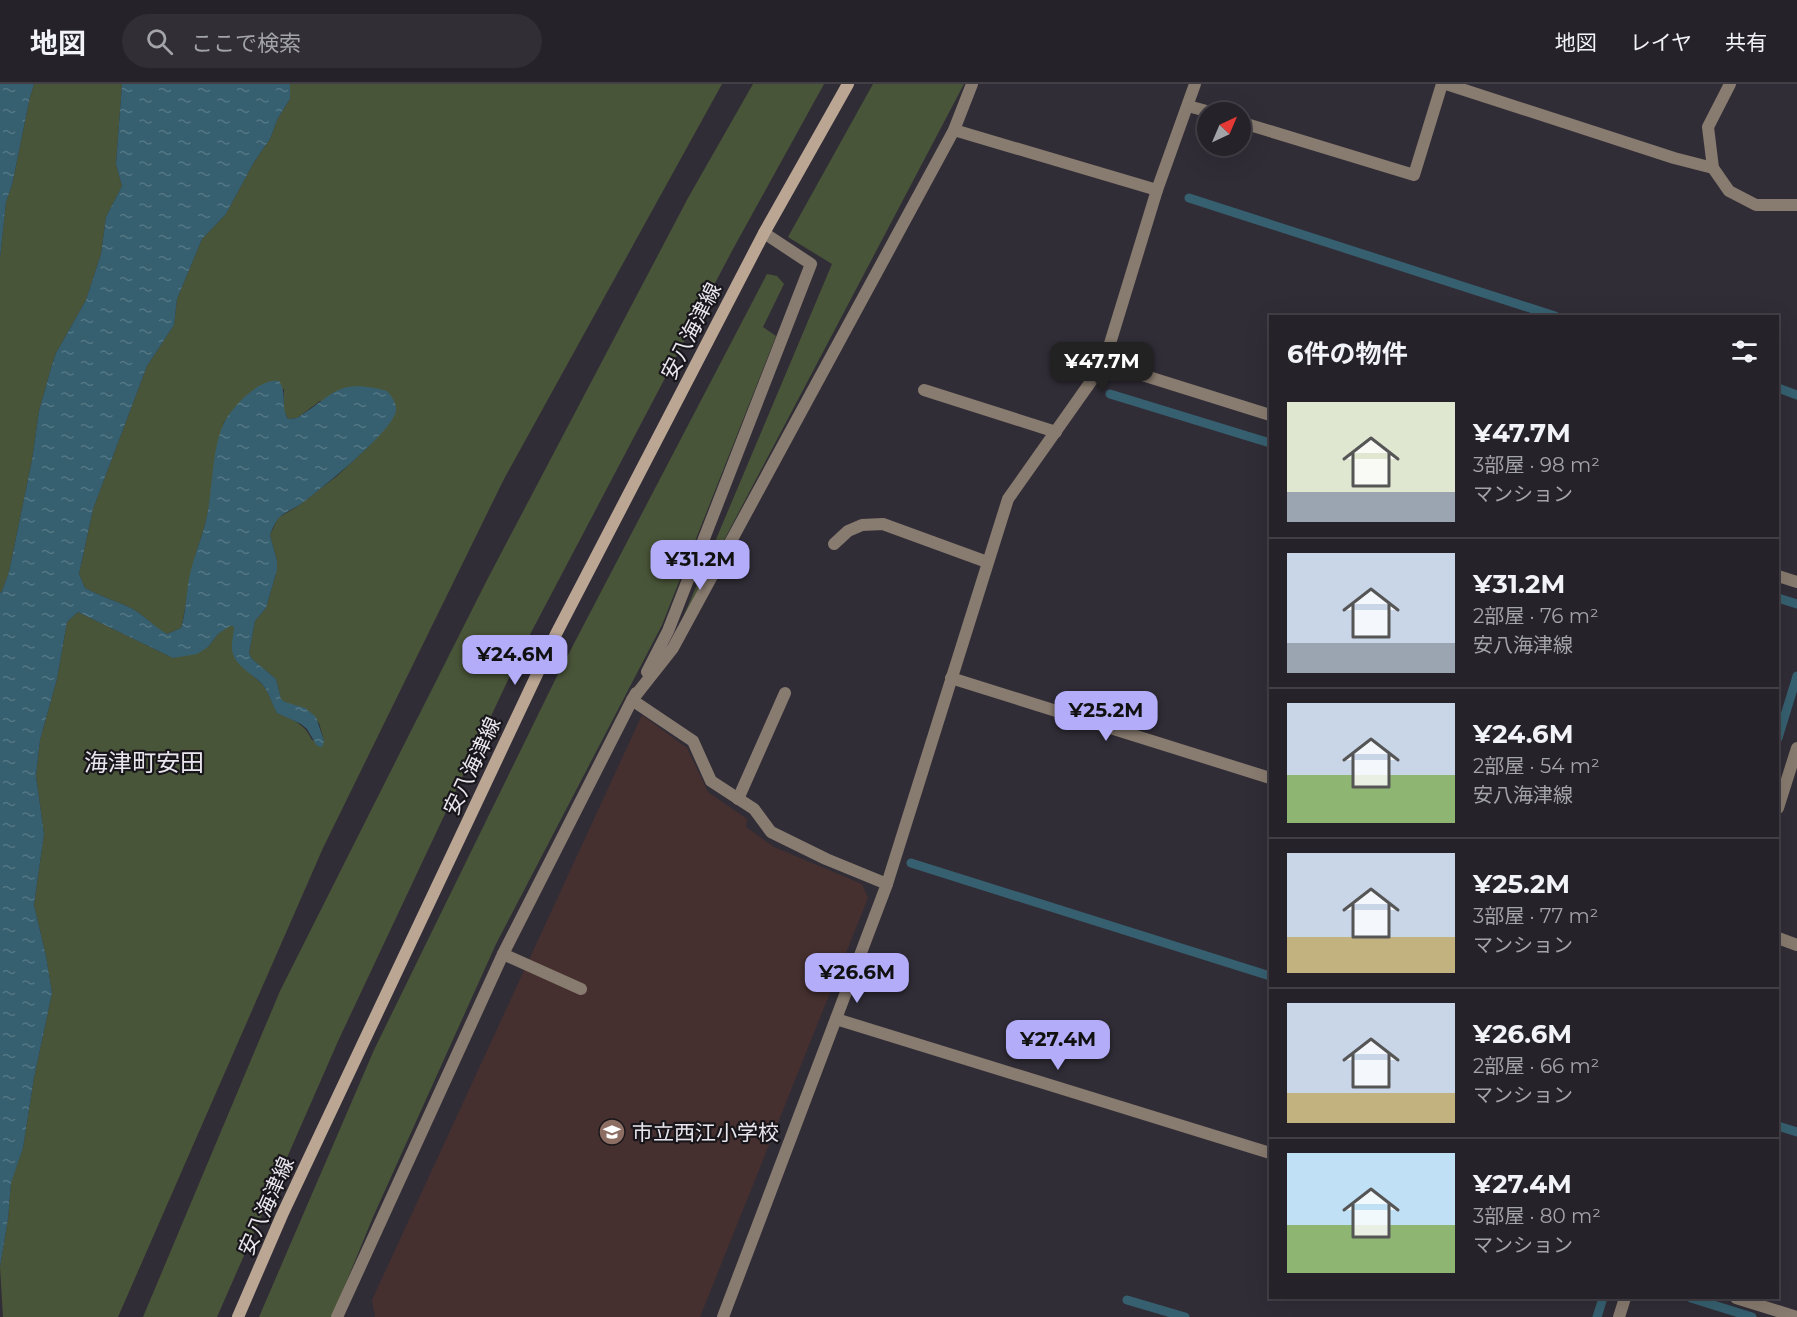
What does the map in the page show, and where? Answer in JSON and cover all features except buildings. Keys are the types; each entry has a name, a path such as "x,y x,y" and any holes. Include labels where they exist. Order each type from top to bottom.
{"main road":[{"name":"安八海津線","path":"238,1317 282,1215 556,634 764,233 848,84"}],"street":[{"path":"632,700 673,648 954,130 972,84"},
{"path":"723,1317 887,884 1008,499 1104,363 1157,190 1196,84"},
{"path":"1251,125 1414,175 1444,84 1674,158 1713,168"},
{"path":"1730,84 1708,127 1713,168 1729,191 1756,205 1797,205"},
{"path":"1188,106 1197,108"},
{"path":"954,130 1157,190"},
{"path":"337,1317 503,954 668,631 811,264 764,233"},
{"path":"1104,363 1269,415"},
{"path":"924,390 1056,432"},
{"path":"834,544 848,531 862,525 883,524 987,562"},
{"path":"1779,576 1797,582"},
{"path":"951,678 1269,778"},
{"path":"738,799 785,693"},
{"path":"632,700 693,741 711,781 754,809 771,832 826,859 887,884"},
{"path":"1779,805 1797,748"},
{"path":"1779,938 1797,945"},
{"path":"503,954 581,989"},
{"path":"836,1018 1269,1153"},
{"path":"1619,1317 1625,1299"},
{"path":"1739,1299 1797,1317"}],"shaded area":[{"name":"市立西江小学校","path":"642,715 687,748 708,792 747,819 746,827 774,847 862,884 868,898 700,1317 375,1317 372,1300"}],"green space":[{"path":"34,84 122,84 116,164 122,186 106,217 101,254 86,300 56,353 51,368 39,411 32,460 9,572 0,593 0,258 6,202 12,185"},
{"path":"290,84 722,84 504,479 323,848 118,1317 3,1317 0,1267 11,1182 23,1148 34,1078 52,993 34,905 44,834 36,776 40,740 57,679 67,622 78,612 173,658 208,647 218,634 230,625 235,626 234,634 242,666 262,684 277,713 302,726 312,740 324,741 319,723 298,706 289,705 281,699 276,679 252,659 249,653 255,621 266,608 277,570 270,535 278,518 298,506 337,476 369,446 395,414 320,401 297,418 288,419 284,411 284,389 224,422 209,508 194,562 181,628 167,634 131,608 85,588 79,574 93,509 147,366 174,325 177,299 202,239 226,214 254,162 270,139 278,118 290,99"},
{"path":"753,84 824,84 733,249 525,644 339,1039 217,1317 143,1317 280,991 487,580 688,198"},
{"path":"873,84 964,84 682,620 832,264 788,237"},
{"path":"767,274 777,276 784,284 763,327 776,336 662,625 496,944 373,1217 332,1317 259,1317 374,1050 556,678"}],"water":[{"path":"0,84 34,84 12,185 6,202 0,258"},
{"path":"122,84 290,84 290,99 278,118 270,139 254,162 226,214 202,239 177,299 174,325 147,366 93,509 79,574 85,588 131,608 167,634 181,628 191,569 207,514 215,452 220,432 228,416 240,401 264,383 279,381 288,419 297,418 329,395 357,386 387,391 395,403 396,411 392,420 369,446 310,497 280,517 270,535 277,570 266,608 255,621 249,653 252,659 276,679 281,699 305,708 316,717 324,741 322,747 317,746 307,729 301,724 277,713 262,684 235,659 232,651 234,626 218,634 208,647 197,654 173,658 78,612 67,622 57,679 40,740 36,776 44,834 34,905 52,993 34,1078 23,1148 11,1183 0,1267 0,593 9,572 32,460 39,411 51,368 56,353 86,300 101,254 106,217 122,186 116,164"}],"waterway":[{"path":"1189,198 1552,315"},
{"path":"1779,388 1797,395"},
{"path":"1110,394 1269,443"},
{"path":"1779,598 1797,604"},
{"path":"1779,735 1797,676"},
{"path":"911,863 1269,976"},
{"path":"1779,1126 1797,1132"},
{"path":"1597,1317 1603,1299"},
{"path":"1694,1299 1752,1317"},
{"path":"1127,1300 1185,1317"}],"place":[{"name":"市立西江小学校","path":"612,1132"}],"district":[{"name":"海津町安田","path":"144,762"}]}
